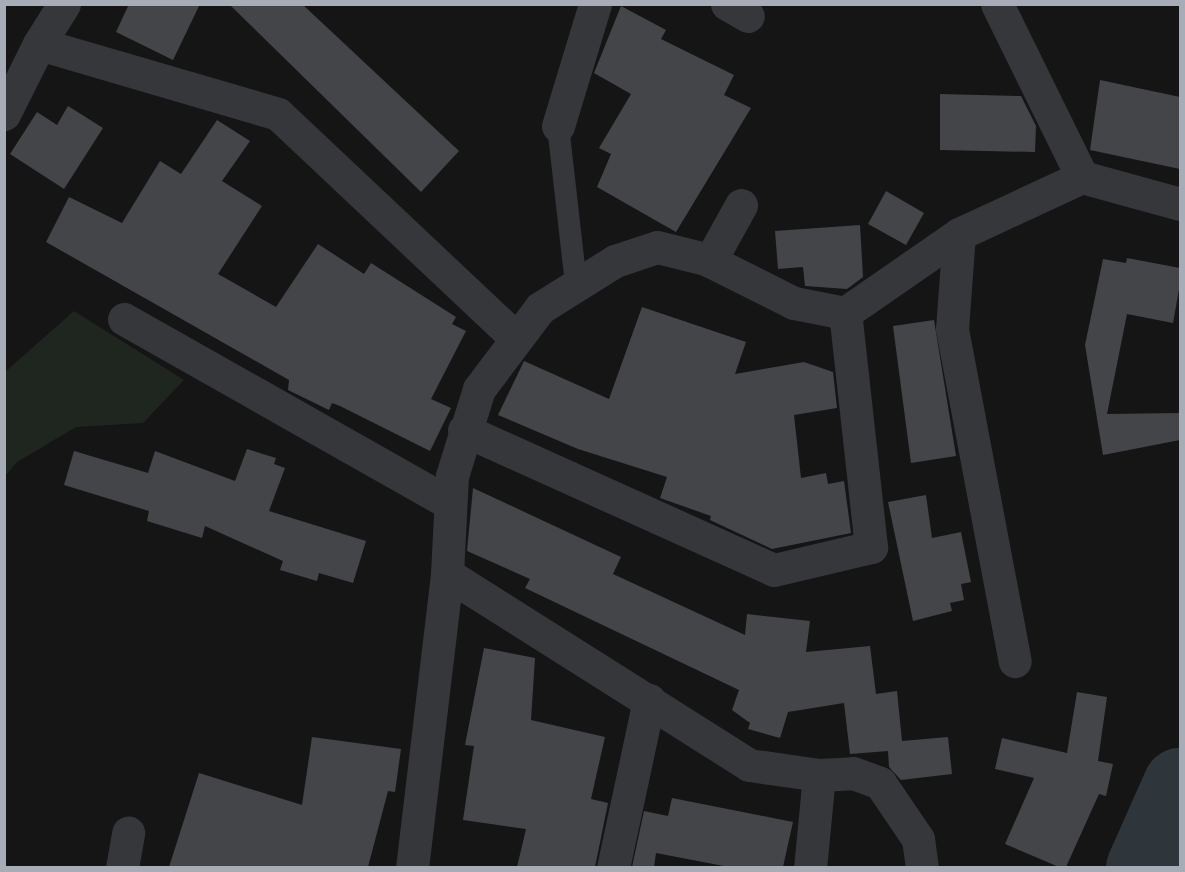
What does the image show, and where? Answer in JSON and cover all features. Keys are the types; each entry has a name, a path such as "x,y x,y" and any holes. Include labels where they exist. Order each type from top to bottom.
{"street":[{"path":"4,114 39,44 64,4"},
{"path":"558,126 595,4"},
{"path":"997,4 1082,177"},
{"path":"39,44 278,114 516,338"},
{"path":"412,867 447,574 447,502 464,430 479,388 540,308 576,282 657,247 710,261 794,303 845,313 959,234 1082,177 1180,204"},
{"path":"710,261 741,205"},
{"path":"959,234 952,329 1015,661"},
{"path":"464,430 774,570 871,547 845,313"},
{"path":"124,319 447,502"},
{"path":"447,574 749,765 819,775 853,773 880,783 918,838 922,867"},
{"path":"613,867 649,700"},
{"path":"810,867 819,775"},
{"path":"122,867 128,833"}],"lane":[{"path":"558,126 576,282"}],"shaded area":[{"path":"74,311 184,380 143,423 76,427 17,462 5,476 5,372"}],"building":[{"path":"129,4 200,4 173,60 116,32"},
{"path":"229,4 302,4 459,151 421,192"},
{"path":"621,6 666,30 661,39 734,75 724,95 751,108 676,232 597,187 611,154 599,148 631,94 594,73"},
{"path":"1100,80 1180,97 1180,169 1090,150"},
{"path":"940,94 1021,96 1036,126 1035,152 940,150"},
{"path":"68,106 103,128 64,189 10,154 37,112 57,125"},
{"path":"217,120 250,141 222,181 262,206 218,274 276,307 318,244 364,274 371,263 456,317 452,324 466,331 431,399 451,408 430,451 340,406 332,403 329,410 288,390 289,380 46,242 69,197 122,223 160,161 181,174"},
{"path":"886,191 924,213 906,245 868,224"},
{"path":"860,225 863,277 847,289 805,286 803,267 778,269 775,231"},
{"path":"1127,258 1180,268 1180,284 1173,323 1127,314 1107,414 1180,413 1180,440 1103,455 1085,345 1103,259 1126,263"},
{"path":"642,307 746,342 735,374 804,362 833,372 837,408 794,415 801,478 826,473 828,484 844,481 851,533 772,549 710,520 711,516 660,498 667,477 578,449 498,415 524,361 609,399"},
{"path":"934,320 956,456 911,463 893,326"},
{"path":"247,449 276,458 274,464 285,468 269,511 366,541 353,583 319,573 317,581 280,570 283,561 205,526 202,538 147,521 149,511 64,485 74,451 148,473 155,451 235,481"},
{"path":"473,488 621,557 613,574 745,635 747,614 810,621 806,652 870,646 876,694 897,691 902,741 948,737 952,774 901,780 889,767 888,751 850,754 844,703 788,712 780,738 748,729 750,723 732,710 739,690 525,588 530,579 467,551"},
{"path":"926,495 932,538 961,532 971,582 961,584 964,600 950,603 952,611 913,621 888,502"},
{"path":"484,648 535,658 531,720 605,737 591,799 608,803 595,867 517,867 526,829 463,820 474,746 465,745"},
{"path":"1077,692 1107,697 1098,761 1113,764 1106,796 1099,794 1066,867 1059,867 1005,844 1034,778 995,769 1002,738 1067,753"},
{"path":"312,737 401,749 395,792 388,791 368,867 169,867 199,773 302,805"},
{"path":"672,798 793,822 783,867 729,867 656,853 654,867 632,867 644,811 668,816"}],"waterway":[{"path":"1143,868 1180,785"}]}
